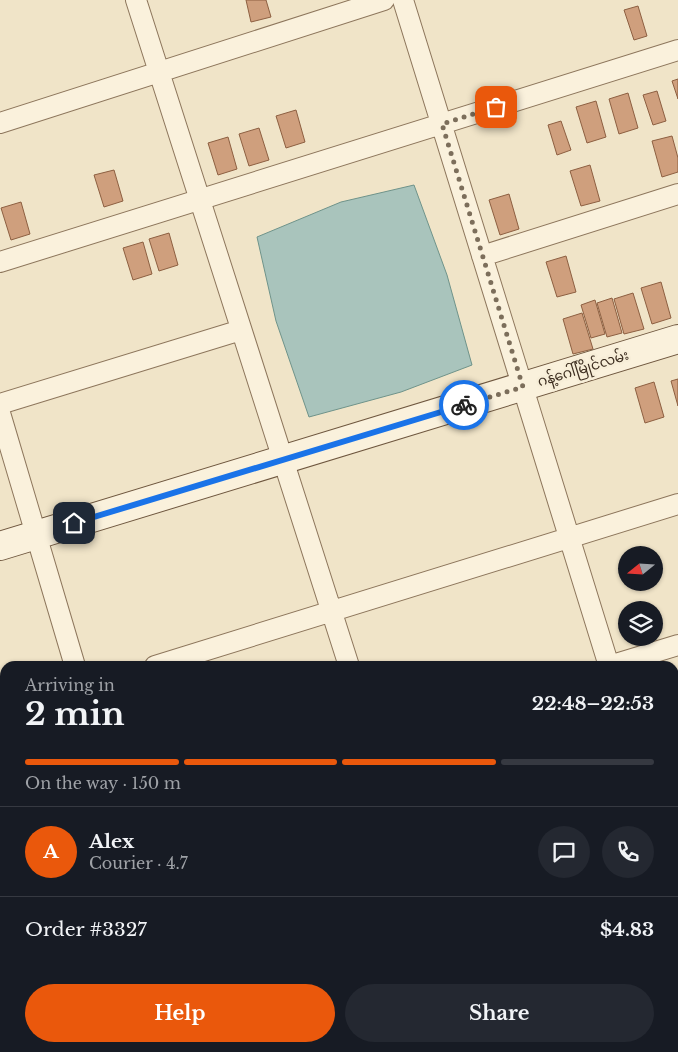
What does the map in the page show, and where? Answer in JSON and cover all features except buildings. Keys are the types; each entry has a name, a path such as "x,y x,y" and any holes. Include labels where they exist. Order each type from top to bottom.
{"street":[{"path":"136,0 347,661"},
{"path":"0,123 384,0"},
{"path":"403,0 607,661"},
{"path":"0,262 678,50"},
{"path":"482,256 678,194"},
{"path":"0,404 241,330"},
{"name":"ဂန့်ဂေါ်မြိုင်လမ်း","path":"0,546 678,339"},
{"path":"0,413 74,661"},
{"path":"170,661 678,504"},
{"path":"625,661 678,645"}],"water":[{"path":"414,185 447,275 472,365 401,392 309,417 276,321 257,237 341,202"}],"way so far":[{"path":"464,405 523,387 442,124 496,107"}],"route":[{"path":"74,523 464,405"}]}
